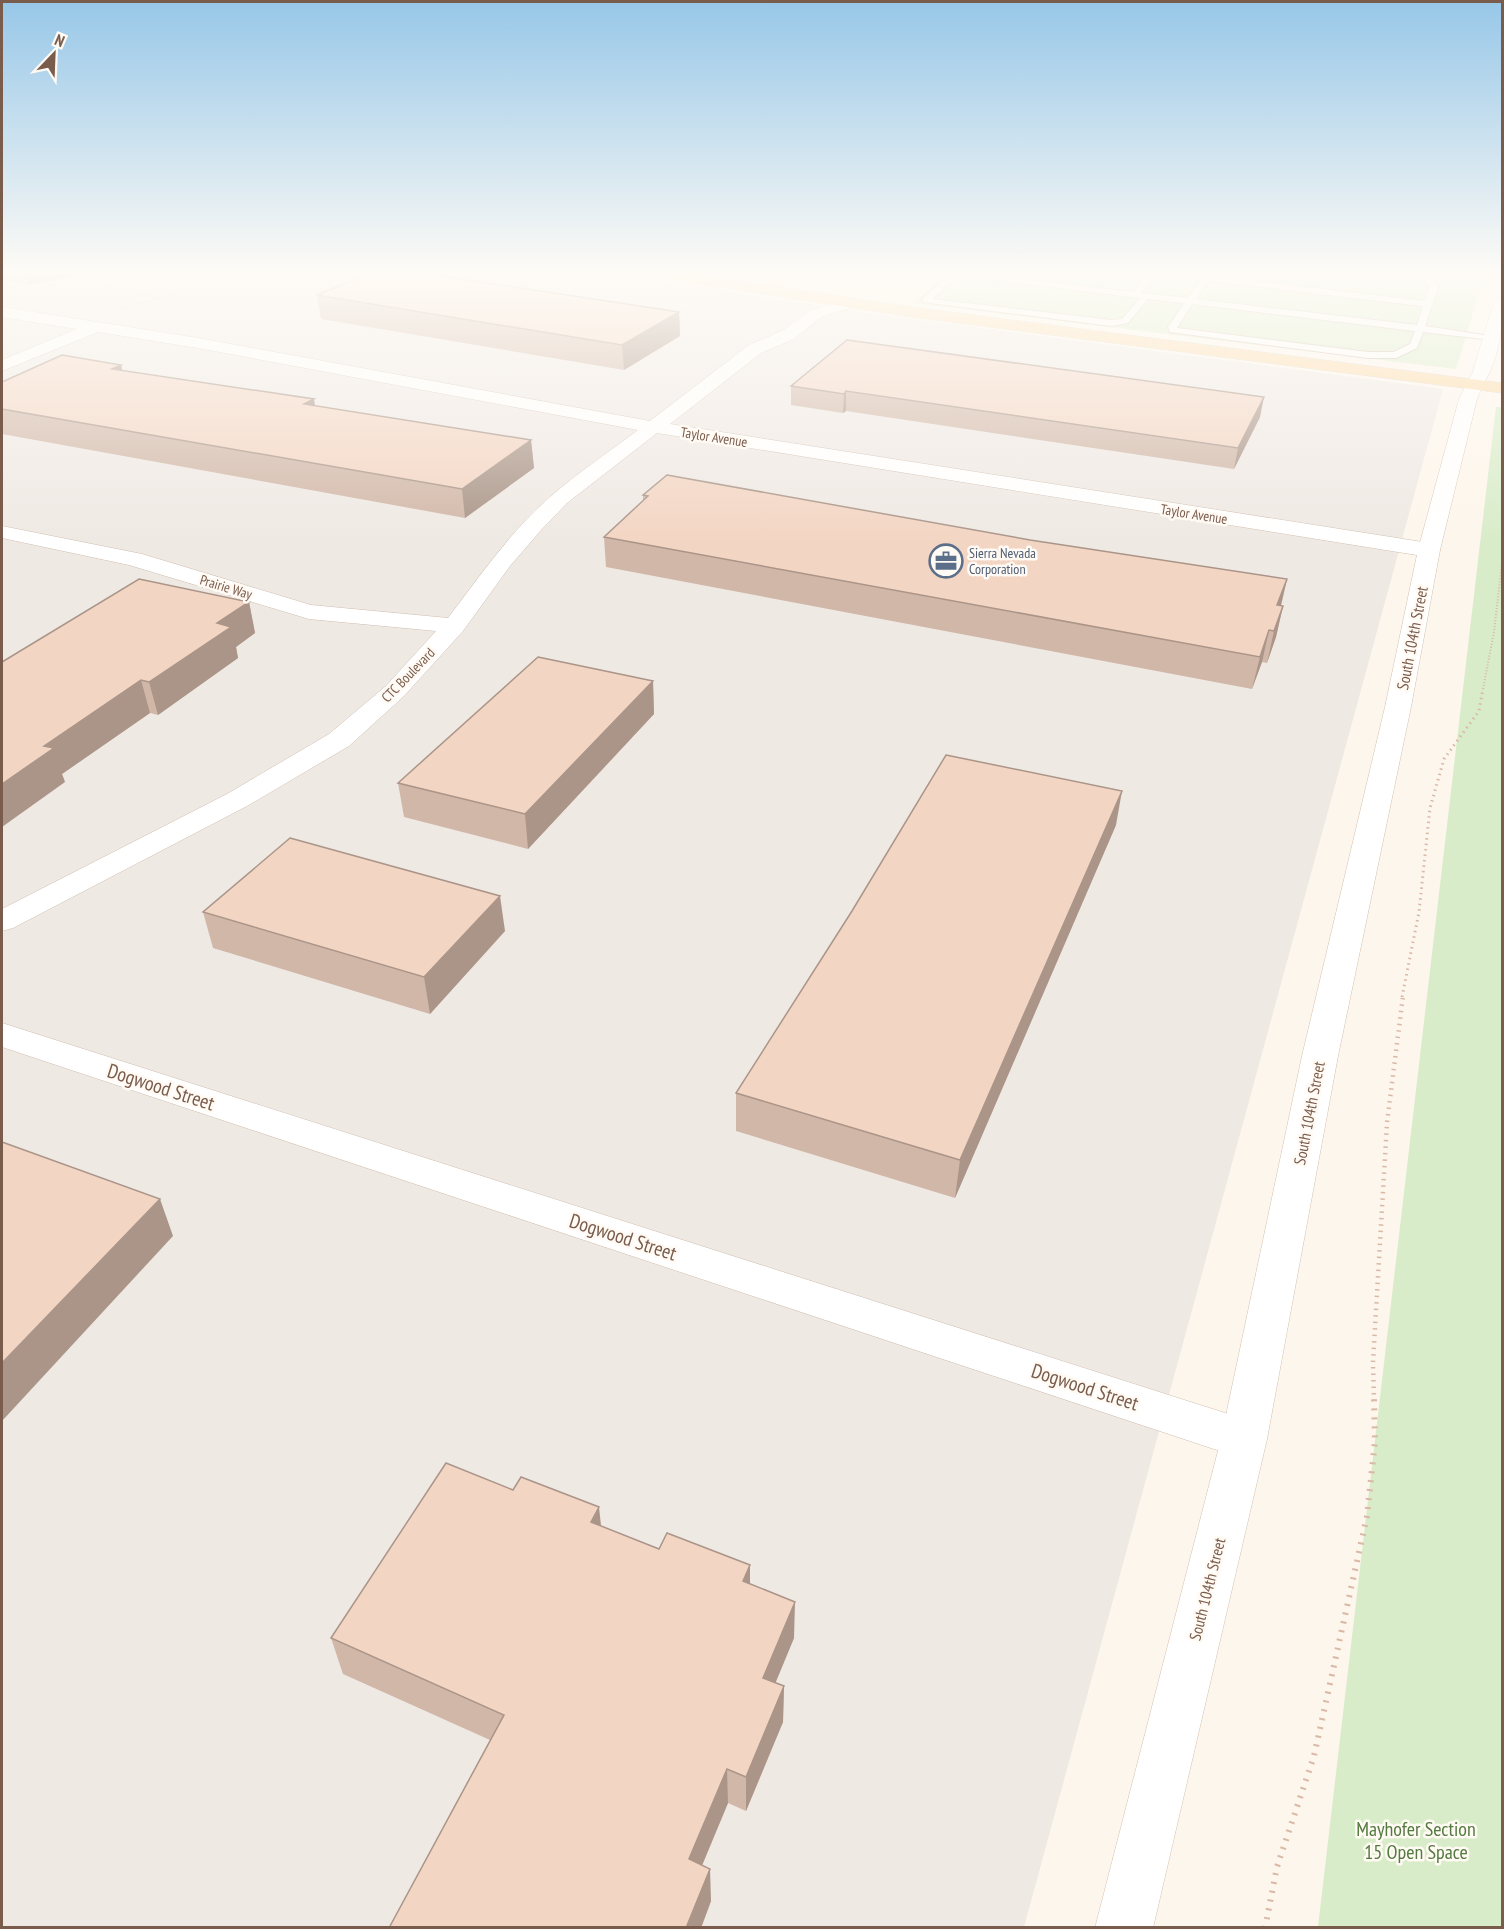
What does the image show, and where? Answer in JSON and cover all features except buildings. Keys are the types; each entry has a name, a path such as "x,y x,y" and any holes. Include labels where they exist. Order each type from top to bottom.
{"main road":[{"path":"1319,364 1488,386"}],"street":[{"name":"Taylor Avenue","path":"305,364 654,427 1429,550"},
{"name":"CTC Boulevard","path":"2,921 237,800 339,740 395,691 454,626 502,561 534,524 560,500 736,364"},
{"name":"South 104th Street","path":"1124,1928 1244,1439 1320,1056 1396,717 1429,550 1468,399 1488,386 1481,374 1484,364"},
{"name":"Prairie Way","path":"2,532 134,559 309,612 454,626"},
{"name":"Dogwood Street","path":"2,1035 1244,1439"}],"path":[{"path":"1265,1928 1277,1867 1314,1756 1366,1516 1375,1441 1373,1362 1387,1123 1398,1019 1412,960 1419,912 1430,808 1444,759 1479,711 1494,632 1503,563"}],"shaded area":[{"path":"2,364 1254,364 1443,389 1024,1927 2,1928"}],"green space":[{"path":"1415,364 1457,364 1456,369"},
{"name":"Mayhofer Section 15 Open Space","path":"1496,407 1502,407 1502,1927 1318,1927"}],"place":[{"name":"Sierra Nevada Corporation","path":"946,561"}]}
